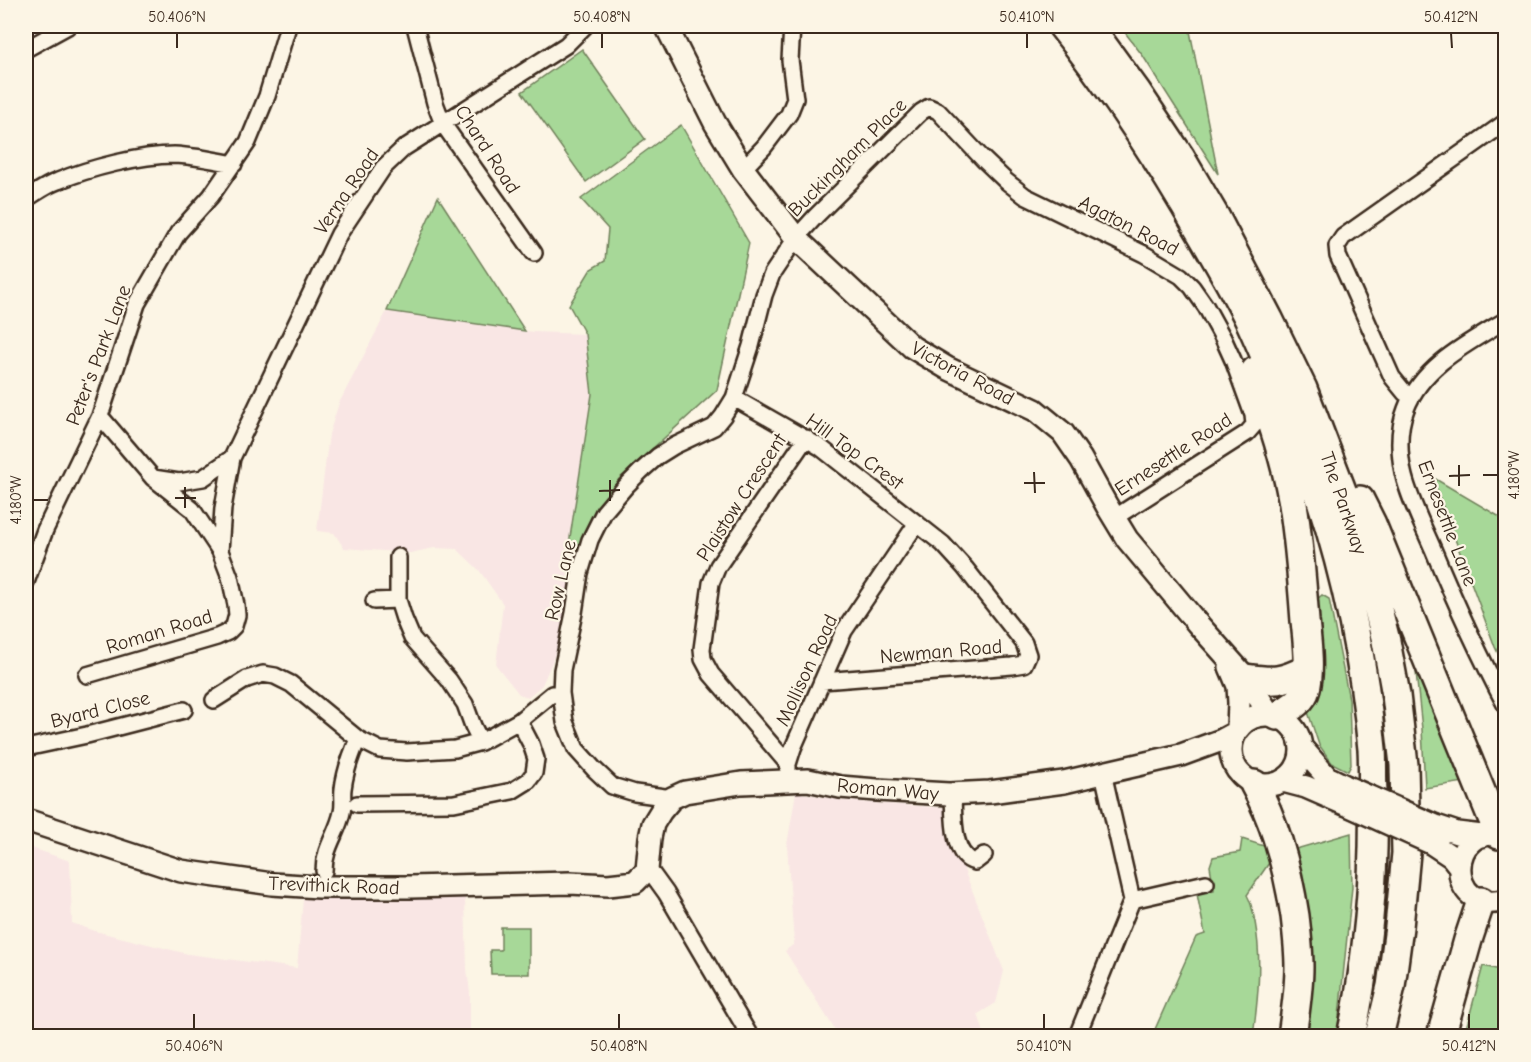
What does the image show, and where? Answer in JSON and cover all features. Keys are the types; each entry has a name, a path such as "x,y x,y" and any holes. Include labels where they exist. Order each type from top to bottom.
{"highway":[{"name":"The Parkway","path":"1062,26 1089,59 1161,166 1214,254 1254,331 1285,401 1335,542 1362,666 1372,751 1374,835 1372,888 1365,959 1351,1036"},
{"name":"The Parkway","path":"1089,26 1181,158 1215,216 1269,319 1303,389 1343,493 1369,574 1386,641 1396,695 1404,765 1406,853 1400,927 1391,986 1379,1036"},
{"path":"1214,254 1275,434 1292,497 1302,573 1306,689 1301,699 1274,716"},
{"path":"1303,389 1372,524 1496,836"},
{"path":"1246,678 1276,681 1287,679 1307,669"},
{"path":"1245,776 1265,803 1286,865 1297,935 1299,967 1292,1036"},
{"path":"1441,1036 1468,940 1493,901"}],"street":[{"path":"26,49 68,26"},
{"name":"Peter's Park Lane","path":"26,582 52,515 100,416 137,304 178,233 211,196 248,142 267,96 288,26"},
{"name":"Chard Road","path":"415,26 435,103 443,124 534,253"},
{"name":"Verna Road","path":"220,551 223,508 232,458 339,234 383,168 404,148 566,45 585,26"},
{"name":"Victoria Road","path":"666,26 715,123 743,169 796,238 912,347 947,368 1035,410 1063,433 1081,459 1127,539 1246,678 1274,716"},
{"path":"743,169 764,147 789,114 795,99 790,60 792,26"},
{"name":"Buckingham Place","path":"796,238 921,112 929,107"},
{"name":"Agaton Road","path":"929,107 938,111 983,159 1025,196 1144,254 1181,276 1206,307 1223,338 1243,384 1254,424"},
{"path":"1413,396 1405,393 1392,377 1338,256 1337,246 1343,237 1506,122"},
{"path":"26,199 57,181 99,167 141,158 174,155 201,157 234,164"},
{"name":"Row Lane","path":"672,798 635,793 612,786 576,748 565,722 561,693 562,670 580,573 590,540 604,512 626,486 658,456 714,426 723,416 734,398 772,274 796,238"},
{"name":"Ernesettle Lane","path":"1506,320 1441,362 1424,378 1406,409 1401,426 1400,446 1403,474 1417,511 1449,587 1506,706"},
{"name":"Hill Top Crest","path":"734,398 820,447 917,523"},
{"name":"Roman Road","path":"87,675 207,641 228,632 234,626 237,615 230,578 220,551 192,509 153,478 100,416"},
{"name":"Ernesettle Road","path":"1114,518 1247,433 1254,424"},
{"name":"Plaistow Crescent","path":"788,772 711,674 703,659 702,649 711,583 718,566 806,438"},
{"name":"Verna Road","path":"153,478 179,482 203,478 232,458"},
{"name":"Mollison Road","path":"788,772 793,748 844,631 917,523"},
{"name":"Newman Road","path":"822,681 1024,664 1028,655 1024,643 965,568 943,544 917,523"},
{"path":"398,557 398,600 412,639 449,680 465,704 481,742"},
{"path":"374,601 398,600"},
{"name":"Victoria Road","path":"1226,656 1238,686 1237,730"},
{"path":"214,700 247,679 263,674 275,676 291,684 358,739 380,750 407,752 455,749 481,742 519,722 552,694 561,693"},
{"name":"Byard Close","path":"26,748 184,710"},
{"path":"1258,715 1274,716 1286,721 1299,737 1301,747 1297,767 1291,775 1274,785 1264,785 1245,776 1231,757 1231,744 1237,730 1248,719 1258,715"},
{"path":"357,804 454,804 512,791 528,781 534,773 536,759 519,722"},
{"name":"Roman Way","path":"672,798 685,792 741,783 788,772 808,780 840,787 953,794 990,792 1064,782 1181,755 1222,740 1237,730"},
{"path":"324,870 329,845 343,812 342,791 345,775 358,739"},
{"path":"1301,747 1345,795"},
{"name":"Roman Way","path":"1181,755 1201,754 1221,759 1245,776"},
{"path":"1077,1036 1132,900 1103,773"},
{"path":"1283,781 1345,795 1434,835 1459,866"},
{"path":"953,794 956,838 960,850 969,861 975,862 984,855"},
{"path":"672,798 653,824 647,870 666,893 750,1036"},
{"name":"Trevithick Road","path":"26,820 181,871 272,884 410,888 608,885 635,882 647,870"},
{"path":"1434,835 1457,833 1496,836"},
{"path":"1493,901 1472,895 1464,887 1459,866 1461,856 1473,840 1496,836"},
{"path":"1132,900 1206,884"}],"shaded area":[{"path":"387,311 534,332 585,334 592,394 569,544 571,575 567,618 542,685 528,697 519,694 496,665 503,604 479,570 457,549 434,548 410,553 344,548 334,533 317,531 329,434 339,403"},
{"path":"796,792 845,801 948,808 949,843 963,867 1004,971 996,1003 978,1014 985,1036 839,1036 785,951 794,944 787,845"},
{"path":"26,846 70,861 72,923 188,954 297,968 303,899 465,898 470,1036 26,1036"}],"green space":[{"path":"1120,26 1189,26 1218,174 1143,56"},
{"path":"582,49 645,139 586,182 522,92"},
{"path":"681,125 749,243 717,390 619,479 593,518 577,548 569,544 592,394 585,334 569,305 591,269 605,261 608,229 581,199"},
{"path":"438,197 525,331 387,311"},
{"path":"1432,477 1505,520 1505,668 1495,647"},
{"path":"1322,595 1329,599 1349,699 1351,765 1348,771 1332,763 1319,745 1308,712 1314,693 1316,600"},
{"path":"1414,653 1465,782 1425,788 1422,729"},
{"path":"1351,833 1352,887 1337,1036 1304,1036 1296,849"},
{"path":"1242,839 1267,847 1271,860 1247,895 1254,915 1259,965 1253,1036 1152,1036 1196,937 1205,934 1197,894 1214,890 1210,866 1213,857 1240,852"},
{"path":"501,927 529,927 529,974 491,974 490,950 501,950"},
{"path":"1483,966 1505,971 1505,1036 1464,1036"}]}
